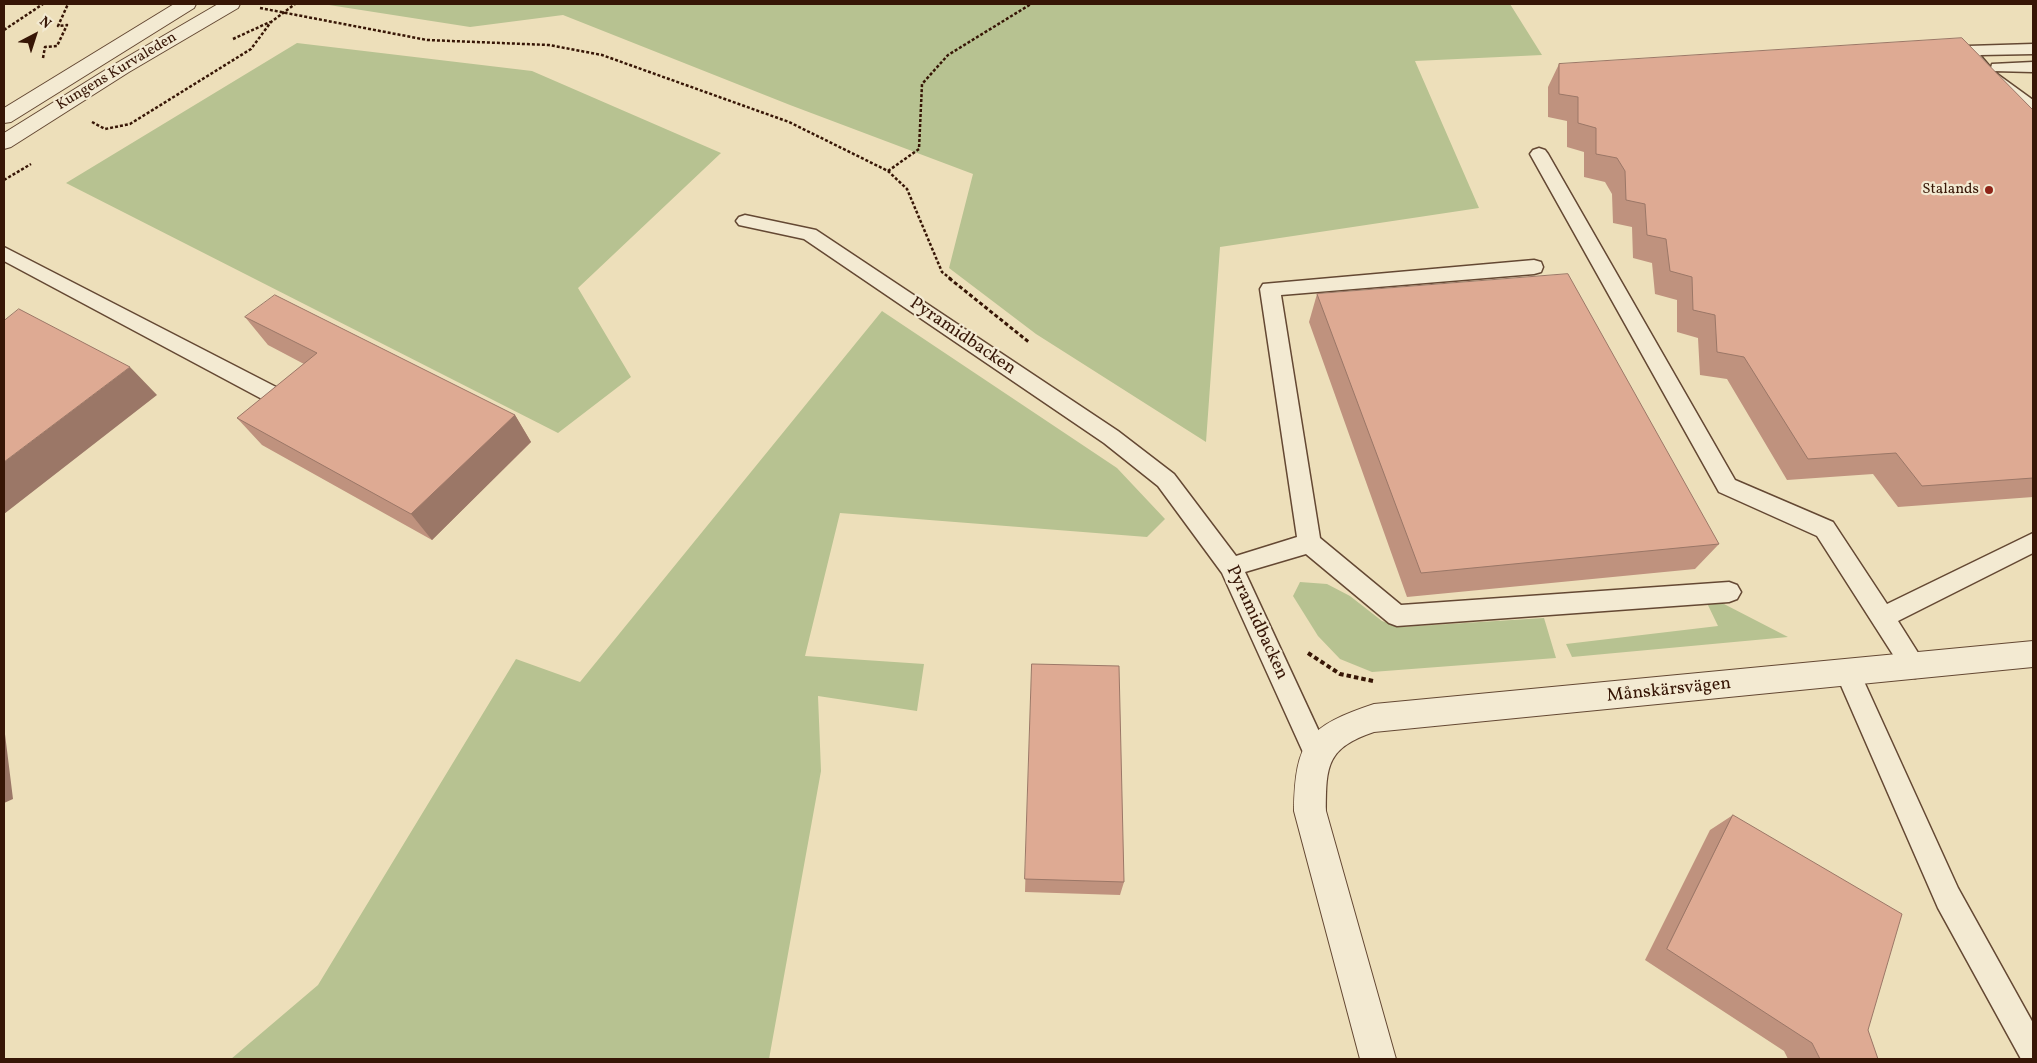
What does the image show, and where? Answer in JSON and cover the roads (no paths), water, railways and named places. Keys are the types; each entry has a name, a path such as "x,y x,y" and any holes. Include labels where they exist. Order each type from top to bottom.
{"street":[{"name":"Kungens Kurvaleden","path":"4,117 187,4"},
{"name":"Kungens Kurvaleden","path":"4,142 122,68 231,4"},
{"name":"Månskärsvägen","path":"1316,753 1334,735 1350,725 1374,718 1848,674 2033,654"},
{"path":"1316,753 1310,780 1310,811 1378,1059"}],"lane":[{"path":"2032,107 1987,74 1968,51 2033,49"},
{"path":"1998,67 2033,68"},
{"path":"1539,154 1727,486 1824,529 1915,667"},
{"name":"Pyramidbacken","path":"745,221 809,234 1111,437 1166,480 1231,567 1316,753"},
{"path":"4,253 269,393"},
{"path":"1534,267 1270,289 1309,542 1397,616 1729,592"},
{"path":"1231,567 1309,542"},
{"path":"1882,618 2033,542"},
{"path":"1848,674 1948,898 2033,1052"}],"place":[{"name":"Stalands","path":"1989,190"}]}
